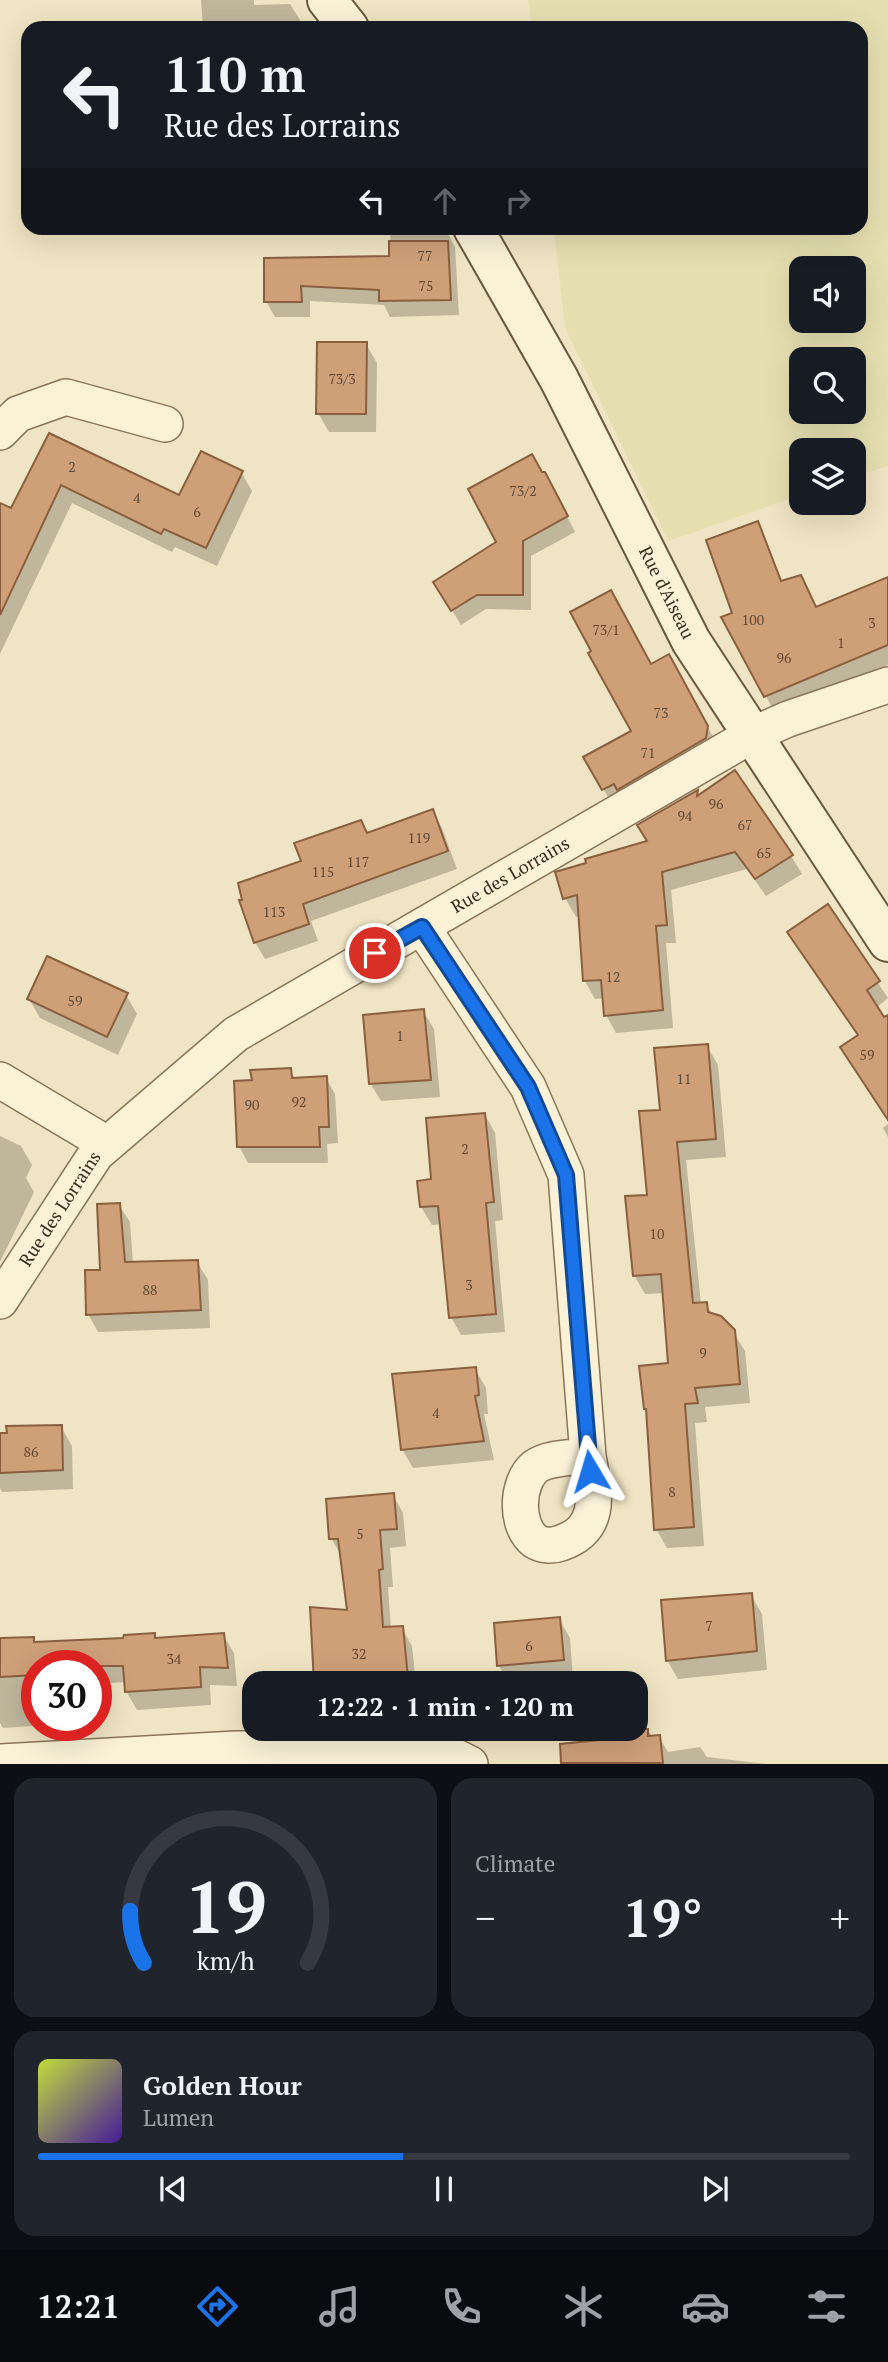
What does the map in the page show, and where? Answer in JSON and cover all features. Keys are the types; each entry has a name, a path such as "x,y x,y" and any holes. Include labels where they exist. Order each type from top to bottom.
{"street":[{"path":"327,0 344,21"},
{"name":"Rue d'Aiseau","path":"477,235 559,379 691,641 888,943"},
{"path":"0,432 18,414 66,397 165,424"},
{"name":"Rue des Lorrains","path":"0,1301 102,1149 236,1034 752,735 788,719 888,685"},
{"path":"422,927 528,1087 566,1175 588,1456"},
{"path":"0,1080 102,1149"},
{"path":"0,1762 236,1749 442,1750 470,1763"}],"shaded area":[{"path":"528,0 888,0 888,466 866,473 866,438 789,438 789,499 668,541 565,328 555,235 868,235 868,21 531,21"}],"building":[{"path":"389,241 448,241 451,300 379,301 379,290 301,286 302,302 264,302 264,258 389,256"},
{"path":"317,342 367,342 366,414 316,414"},
{"path":"49,433 179,495 201,451 243,471 206,548 164,529 161,534 61,485 0,615 0,503 11,508"},
{"path":"532,454 542,472 545,472 568,516 523,541 523,595 477,595 451,611 433,582 496,542 468,489"},
{"path":"758,521 781,581 801,575 816,607 888,577 888,645 764,697 721,617 732,613 706,540"},
{"path":"611,590 651,664 669,654 708,726 706,738 617,790 614,784 602,790 583,757 631,731 588,653 591,651 570,612"},
{"path":"735,770 793,855 755,879 735,852 662,872 667,925 656,926 663,1010 604,1016 601,980 583,981 577,895 563,899 555,872 586,863 585,859 647,841 637,825 698,790 697,796"},
{"path":"433,809 448,851 303,904 309,924 254,943 239,900 242,900 238,883 301,861 294,843 361,820 367,833"},
{"path":"828,904 880,981 867,990 884,1017 888,1015 888,1120 840,1047 858,1035 787,932"},
{"path":"47,956 128,993 107,1037 27,999"},
{"path":"424,1009 431,1080 369,1084 363,1015"},
{"path":"708,1044 716,1139 677,1142 693,1303 707,1302 708,1312 721,1316 735,1330 740,1384 695,1388 698,1403 685,1404 694,1527 654,1530 646,1409 639,1366 668,1363 661,1274 633,1276 625,1196 647,1195 639,1111 660,1110 654,1048"},
{"path":"291,1068 292,1078 327,1076 329,1127 319,1127 320,1147 237,1147 234,1081 252,1080 250,1070"},
{"path":"485,1113 494,1202 486,1203 496,1314 449,1318 438,1206 420,1207 417,1181 431,1179 426,1118"},
{"path":"120,1203 125,1262 198,1260 201,1310 86,1315 85,1270 100,1270 97,1204"},
{"path":"476,1367 479,1395 475,1396 484,1441 401,1450 392,1374"},
{"path":"62,1425 63,1470 0,1473 0,1433 7,1433 6,1426"},
{"path":"394,1493 397,1529 380,1530 383,1569 379,1570 383,1627 403,1626 407,1671 313,1671 310,1607 347,1610 338,1539 329,1539 326,1499"},
{"path":"752,1593 757,1651 666,1661 661,1600"},
{"path":"560,1617 564,1660 497,1666 494,1623"},
{"path":"155,1633 155,1638 224,1633 228,1668 200,1667 201,1687 125,1692 123,1666 112,1666 112,1650 21,1650 21,1676 0,1677 0,1638 34,1637 34,1642 123,1638 124,1635"},
{"path":"660,1735 663,1763 561,1763 560,1744 648,1741 648,1736"}],"route":[{"path":"375,953 422,927 528,1087 566,1175 590,1471"}]}
